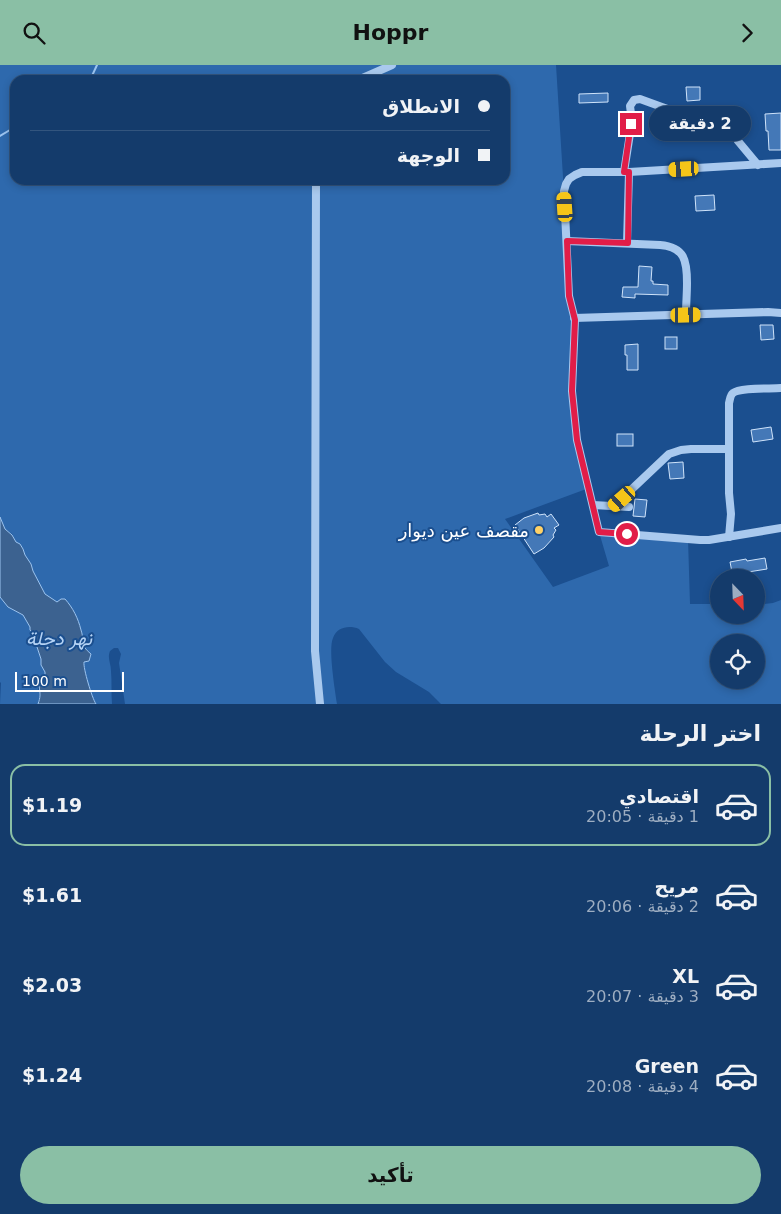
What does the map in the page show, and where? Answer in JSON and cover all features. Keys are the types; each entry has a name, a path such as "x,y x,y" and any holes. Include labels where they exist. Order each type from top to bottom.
{"street":[{"path":"369,75 392,65"},
{"path":"628,243 626,172 632,121 630,106 632,101 638,99 673,111 702,113 718,117 758,165"},
{"path":"781,163 626,172 582,172 569,179 565,187 564,196 569,296 574,317 572,384 577,440 599,532 700,540 781,528"},
{"path":"316,185 315,651 320,704"},
{"path":"567,241 665,245 674,248 681,253 687,268 686,315"},
{"path":"574,317 781,313"},
{"path":"729,537 731,517 729,493 729,403 732,394 741,390 781,389"},
{"path":"614,506 669,454 691,449 729,449"},
{"path":"593,505 629,507"}],"shaded area":[{"path":"0,65 556,65 573,313 573,396 589,488 505,519 553,587 609,566 599,532 688,539 690,604 710,604 710,624 765,624 765,604 781,600 781,704 441,704 429,692 396,672 385,662 359,629 351,627 337,631 332,643 332,670 337,704 125,704 119,663 121,654 118,648 114,648 110,651 109,656 112,704 96,704 90,690 84,665 84,662 89,661 91,654 83,645 83,636 76,616 66,600 57,602 45,595 23,549 16,542 12,534 5,529 0,517"},
{"path":"0,597 8,607 23,615 30,630 36,637 35,641 41,665 45,672 45,676 40,680 38,689 40,695 38,704 0,704"}],"water":[{"name":"نهر دجلة","path":"0,517 5,529 23,549 45,594 57,602 65,599 75,613 84,645 91,654 89,661 84,662 84,665 96,704 38,704 40,696 39,683 45,676 45,672 41,665 35,641 36,637 30,630 23,615 8,607 0,597"}],"building":[{"path":"686,87 700,87 700,100 687,101"},
{"path":"608,93 608,102 579,103 579,94"},
{"path":"781,113 781,150 769,150 765,114"},
{"path":"714,195 715,210 696,211 695,196"},
{"path":"639,266 652,267 651,281 653,281 653,284 668,285 668,295 635,294 635,298 622,297 623,287 638,287"},
{"path":"760,325 773,325 774,339 761,340"},
{"path":"665,337 677,337 677,349 665,349"},
{"path":"638,344 638,370 627,370 625,345"},
{"path":"771,427 773,439 753,442 751,430"},
{"path":"617,434 633,434 633,446 617,446"},
{"path":"683,462 684,478 670,479 668,463"},
{"path":"635,499 647,500 645,517 633,516"},
{"path":"538,513 539,515 545,514 547,517 551,514 559,525 554,528 556,530 553,535 554,537 544,548 534,554 515,525 524,518"},
{"path":"765,558 767,569 731,569 730,562 746,559 747,561"}],"waterway":[{"path":"92,75 97,65"},
{"path":"0,136 10,130"}],"place":[{"name":"مقصف عين ديوار","path":"539,530"}],"route":[{"path":"627,534 599,532 577,440 572,391 575,320 569,296 567,241 628,243 629,172 624,172 631,124"}]}
